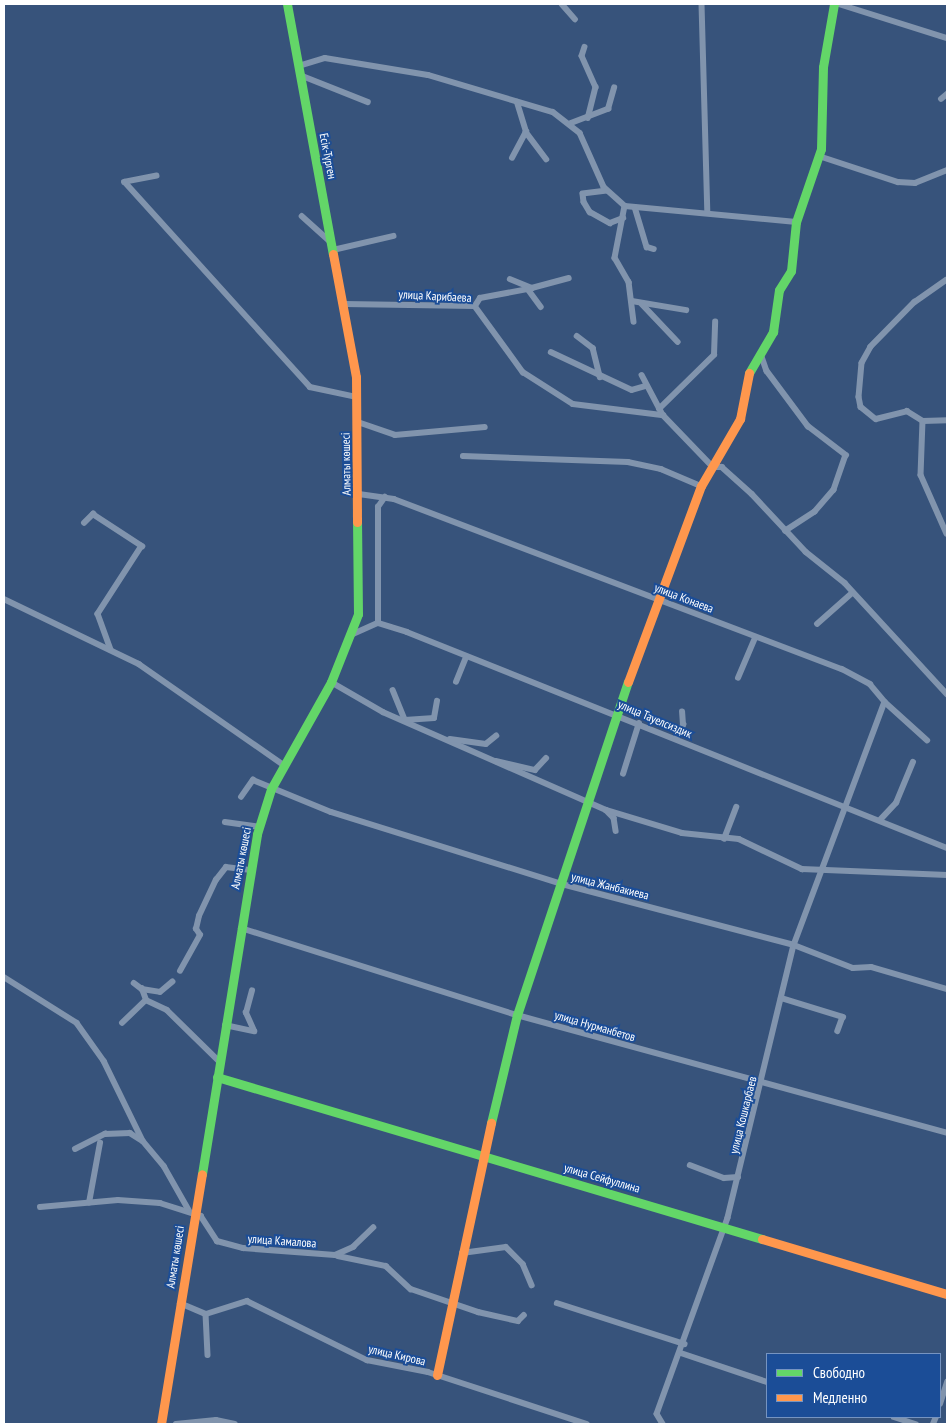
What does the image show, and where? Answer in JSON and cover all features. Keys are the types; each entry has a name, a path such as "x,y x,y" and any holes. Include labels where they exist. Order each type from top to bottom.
{"street":[{"name":"Есік-Түрген","path":"287,4 344,308"},
{"path":"562,4 575,18"},
{"path":"702,4 708,213"},
{"path":"437,1376 483,1156 517,1015 562,884 616,713 701,486 740,418 748,372 774,332 779,290 790,271 796,222 818,156 823,67 834,4"},
{"path":"839,4 947,39"},
{"path":"585,47 582,56 596,87 588,118"},
{"path":"299,71 325,58 344,60 428,75 553,112 571,123 607,191 625,206 796,222"},
{"path":"299,71 368,102"},
{"path":"571,123 608,109 614,88"},
{"path":"941,99 947,94"},
{"path":"517,102 526,132 546,159"},
{"path":"512,158 526,132"},
{"path":"818,156 898,182 915,183 947,170"},
{"path":"158,176 124,182 310,387 357,397"},
{"path":"607,191 583,194 584,202 590,212 610,223 623,218"},
{"path":"625,206 615,258 624,270 632,301 634,322"},
{"path":"635,207 647,247 654,249"},
{"path":"302,216 333,246 393,236"},
{"path":"475,306 480,298 569,278"},
{"path":"510,279 530,288 541,307"},
{"path":"947,280 887,328 862,363 858,397 867,414 876,419 907,411 923,421 947,420"},
{"path":"632,301 686,310"},
{"path":"642,304 678,342"},
{"name":"улица Карибаева","path":"344,308 475,306 523,372 573,404 663,415"},
{"name":"Алматы көшесі","path":"161,1424 180,1304 192,1211 215,1092 259,827 271,789 331,682 353,634 360,586 358,422 357,397 344,308"},
{"path":"659,409 714,355 715,322"},
{"path":"577,336 593,348 600,377"},
{"path":"551,352 600,377 632,390 646,386"},
{"path":"761,354 767,371 808,426 846,455 834,490 815,512 786,531"},
{"path":"642,376 663,415 713,466 722,467 786,531 852,592 947,694"},
{"path":"923,421 921,475 947,534"},
{"path":"358,422 395,435 485,426"},
{"path":"463,456 628,462 661,469 701,486"},
{"name":"улица Конаева","path":"359,494 385,497 755,638 842,668 870,684 885,702 917,726 928,740"},
{"path":"353,634 378,623 378,507 385,497"},
{"path":"84,524 93,514 142,546 98,614 111,650"},
{"path":"817,624 852,592"},
{"path":"4,599 139,664 284,765"},
{"name":"улица Тауелсиздик","path":"378,623 616,713 676,740 881,819 947,848"},
{"path":"738,678 755,638"},
{"path":"456,682 466,657"},
{"path":"331,682 383,712 405,720 491,760 606,810 660,828 724,839 739,839 784,864 822,871 947,875"},
{"path":"393,690 405,720"},
{"path":"405,720 434,718 437,701"},
{"path":"845,806 885,702"},
{"path":"676,740 683,725 682,712"},
{"path":"623,774 639,723"},
{"path":"441,736 486,744 496,736"},
{"path":"491,760 535,770 546,758"},
{"path":"881,819 896,803 913,762"},
{"name":"улица Жанбакиева","path":"241,797 253,780 331,812 562,884 794,945 853,968 871,967 947,989"},
{"name":"улица Кошкарбаев","path":"663,1424 657,1414 685,1344 724,1227 738,1178 794,945 845,806"},
{"path":"724,839 736,807"},
{"path":"606,810 614,818 616,831"},
{"path":"225,822 259,827"},
{"path":"180,971 200,935 196,929 198,916 216,880 226,867 251,870"},
{"name":"улица Нурманбетов","path":"241,928 517,1015 761,1084 947,1132"},
{"name":"улица Камалова","path":"4,977 77,1023 104,1061 143,1141 192,1211 217,1241 243,1248 335,1255 386,1266 411,1289 452,1304 518,1321 524,1315"},
{"path":"134,983 142,989 160,992 172,982"},
{"path":"142,989 146,1000 167,1010 220,1061"},
{"path":"225,1025 254,1031 246,1013 252,991"},
{"path":"781,998 843,1017 838,1031"},
{"path":"122,1023 146,1000"},
{"name":"улица Сейфуллина","path":"217,1077 250,1085 947,1294"},
{"name":"улица Сейфуллина","path":"215,1092 228,1083 250,1085"},
{"path":"75,1149 118,1132 143,1141"},
{"path":"89,1203 100,1143"},
{"path":"690,1165 724,1178 738,1178"},
{"path":"40,1207 139,1200 192,1211"},
{"path":"335,1255 353,1247 373,1228"},
{"path":"462,1253 506,1247 523,1264 532,1285"},
{"name":"улица Кирова","path":"206,1314 247,1301 367,1360 437,1376 587,1424"},
{"path":"557,1303 685,1344"},
{"path":"180,1304 206,1314 208,1355"},
{"path":"681,1353 766,1382"},
{"path":"941,1401 947,1382"},
{"path":"897,1418 916,1424"},
{"path":"176,1424 216,1420 235,1424"}],"traffic: fast":[{"path":"287,4 333,254"},
{"path":"749,373 773,332 779,290 791,271 796,222 821,149 823,67 834,4"},
{"path":"202,1174 257,834 271,789 331,682 358,614 357,522"},
{"path":"491,1123 517,1015 628,682"},
{"path":"217,1077 762,1239"}],"traffic: slow":[{"path":"333,254 356,377 357,522"},
{"path":"628,682 701,486 740,419 749,373"},
{"path":"437,1375 491,1123"},
{"path":"161,1424 202,1174"},
{"path":"762,1239 947,1294"}]}
